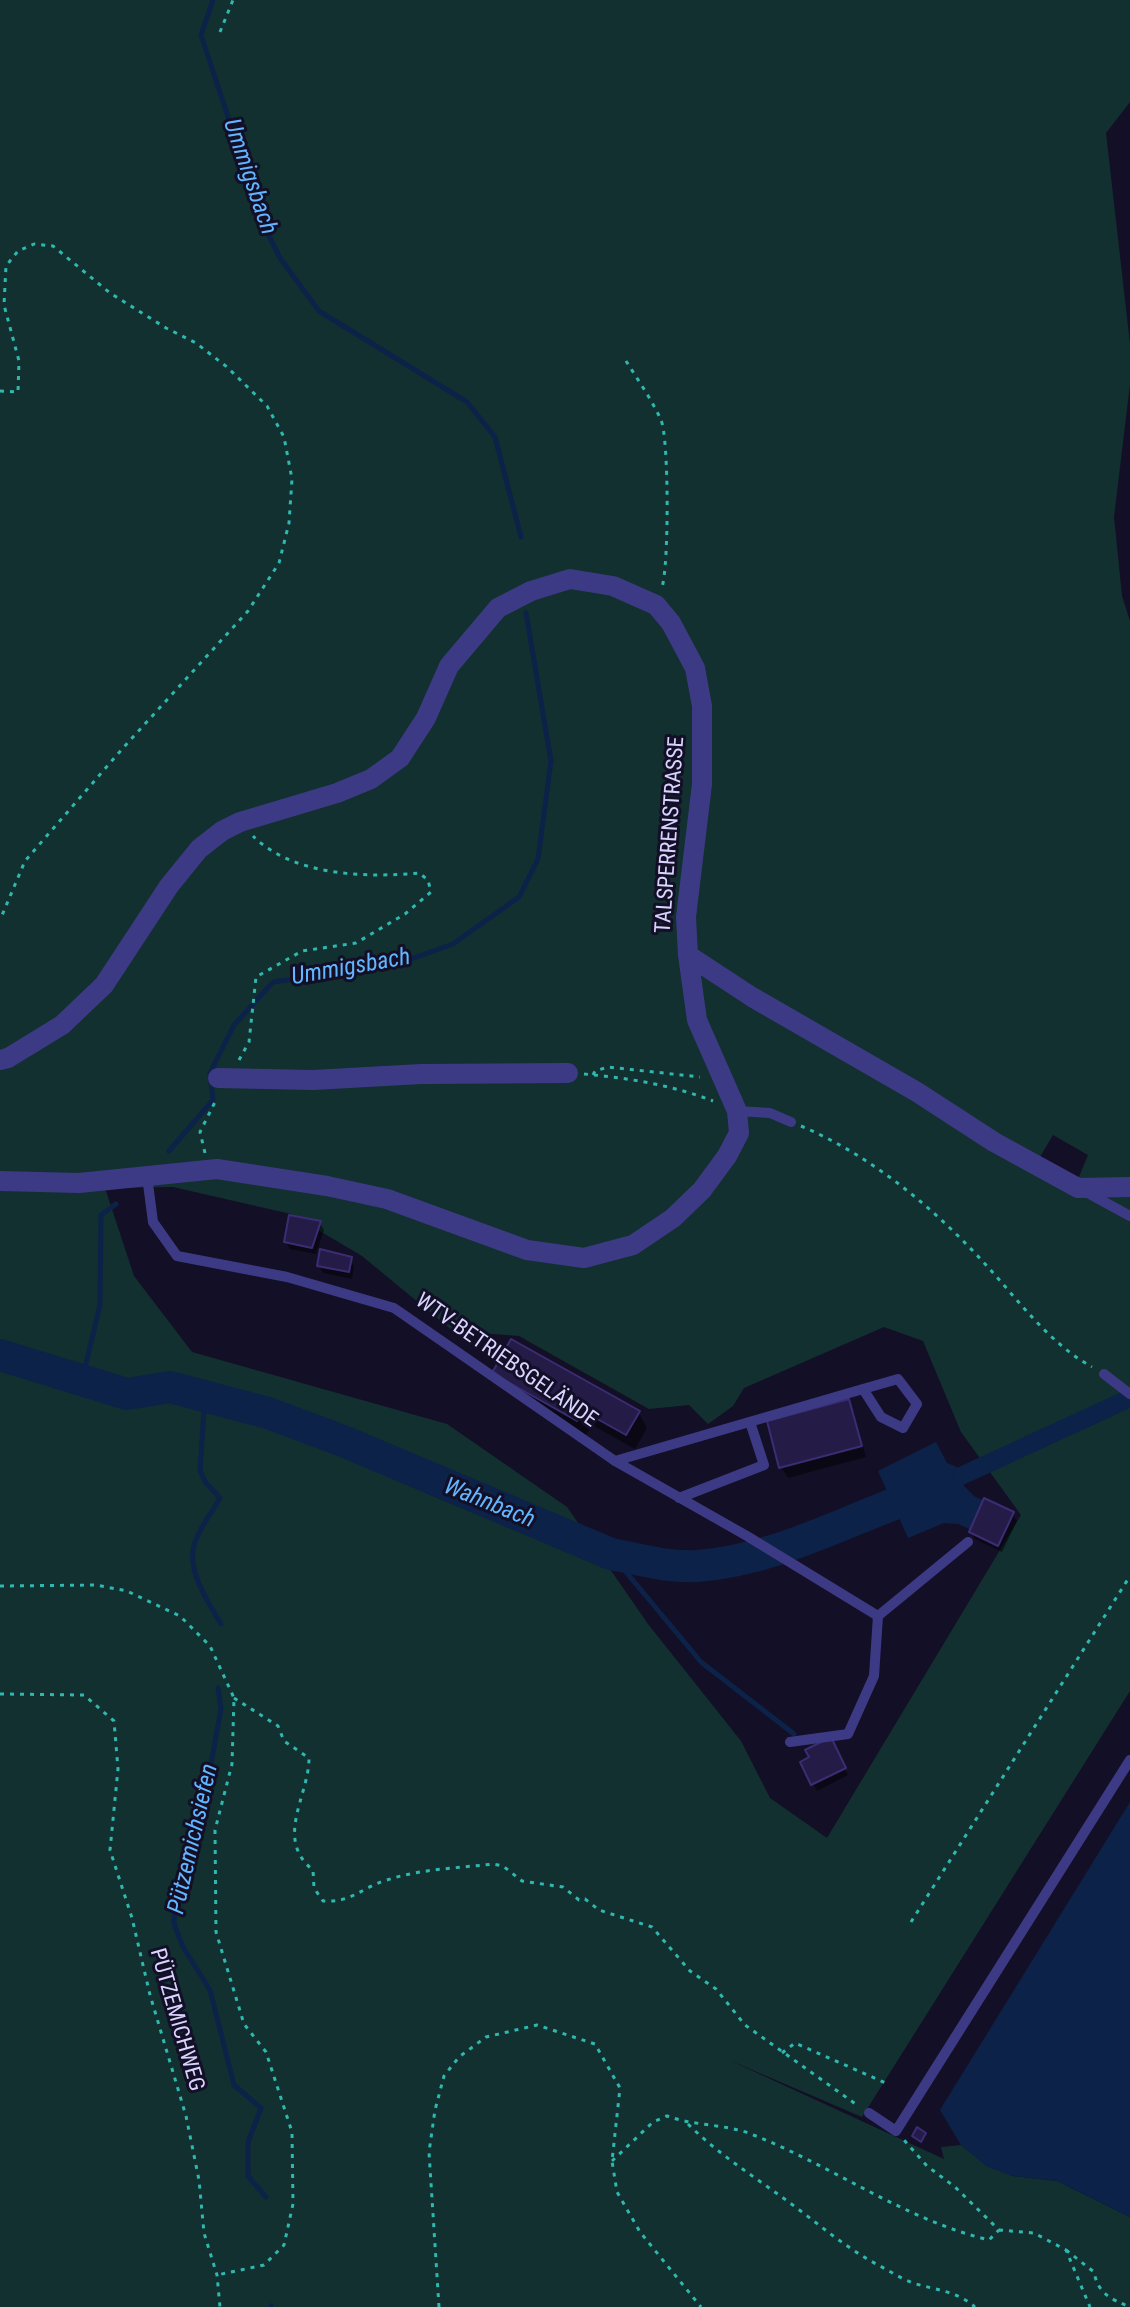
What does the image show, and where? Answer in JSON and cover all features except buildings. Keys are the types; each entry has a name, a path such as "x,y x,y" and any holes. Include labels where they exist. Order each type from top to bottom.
{"street":[{"path":"0,1060 62,1025 104,985 169,886 199,849 222,831 240,822 360,784 400,758 426,718 449,666 498,608 531,591 570,579 613,586 656,605"},
{"name":"TALSPERRENSTRASSE","path":"656,605 671,623 695,668 702,706 702,784 686,917 688,955 752,997 917,1092 994,1142 1078,1188"},
{"path":"0,1181 79,1183 217,1169 387,1199 527,1250 584,1258 633,1245 673,1218 702,1190 727,1156 739,1133 737,1111 697,1020 688,955"},
{"path":"219,1085 421,1074 568,1073"},
{"path":"1078,1188 1130,1187"}],"lane":[{"path":"737,1111 770,1113 791,1122"},
{"name":"WTV-BETRIEBSGELÄNDE","path":"147,1176 153,1222 177,1256 287,1277 394,1308 615,1461 747,1536 878,1616"},
{"name":"TALSPERRENSTRASSE","path":"1078,1188 1130,1216"},
{"path":"1104,1374 1130,1394"},
{"path":"615,1461 863,1389 898,1379 917,1404 903,1428 881,1417 863,1389"},
{"path":"679,1498 764,1465 750,1422"},
{"path":"790,1742 848,1734 874,1676 878,1616 968,1542"},
{"path":"869,2113 896,2131 1130,1760"}],"path":[{"path":"220,32 233,0"},
{"path":"0,391 18,392 19,361 2,307 6,266 18,251 34,244 53,246 110,293 196,343 227,367 267,406 284,437 292,479 289,523 279,563 248,611 25,861 0,920"},
{"path":"626,361 663,423 666,573 656,605"},
{"path":"237,1062 249,1042 256,977 302,951 356,943 405,914 431,892 428,880 419,873 391,875 321,871 290,860 264,846 240,822"},
{"path":"593,1075 595,1071 608,1067 724,1080"},
{"path":"568,1073 614,1076 687,1091 737,1111"},
{"path":"217,1169 205,1153 200,1132 219,1085"},
{"path":"791,1122 823,1136 889,1177 934,1213 1031,1316 1078,1360 1104,1374"},
{"path":"911,1922 1130,1576"},
{"path":"0,1586 96,1585 127,1591 180,1616 210,1646 234,1698 232,1764 215,1830 216,1932 244,2024 266,2052 292,2132 293,2204 284,2245 264,2265 217,2275"},
{"name":"PÜTZEMICHWEG","path":"0,1694 84,1695 114,1721 118,1769 110,1850 132,1918 150,1995 186,2116 199,2180 204,2233 217,2275 220,2307"},
{"path":"234,1698 278,1726 284,1741 309,1758 309,1775 301,1791 294,1830 301,1861 313,1870 314,1888 323,1901 353,1898 385,1880 480,1865 503,1866 522,1881 563,1887 599,1910 652,1927 690,1971 716,1989 745,2025 869,2113"},
{"path":"439,2307 429,2152 444,2076 459,2057 486,2037 537,2025 595,2044 620,2088 612,2161 617,2192 640,2232 701,2307"},
{"path":"782,2053 795,2043 888,2084"},
{"path":"612,2161 653,2122 667,2116 688,2124 748,2133 895,2207 959,2233 989,2240 999,2230"},
{"path":"688,2124 710,2146 829,2234 889,2271 911,2282 966,2299 975,2307"},
{"path":"896,2131 927,2166 955,2187 999,2230 1034,2233 1066,2250 1094,2272 1097,2285 1108,2298 1130,2307"},
{"path":"1066,2250 1090,2307"}],"green space":[{"path":"0,0 1130,0 1130,102 1106,133 1130,344 1130,384 1114,517 1122,596 1130,621 1130,1691 862,2117 729,2060 944,2159 941,2147 961,2145 987,2166 1013,2176 1057,2181 1130,2217 1130,2307 0,2307","holes":["1053,1135 1088,1155 1073,1184 1037,1162","173,1187 291,1214 362,1256 453,1331 519,1336 649,1409 689,1405 708,1424 733,1406 744,1388 884,1327 923,1341 961,1432 1021,1515 827,1838 770,1798 741,1741 648,1624 567,1507 447,1424 192,1352 134,1276 105,1188"]}],"water":[{"path":"936,1442 947,1463 959,1468 978,1458 986,1471 962,1484 982,1504 972,1525 944,1523 908,1538 878,1471"},
{"path":"1130,1802 1130,2217 1057,2181 1013,2176 986,2166 961,2145 940,2110"}],"waterway":[{"name":"Ummigsbach","path":"213,0 201,35 264,226 280,258 319,311 467,402 495,437 521,537"},
{"name":"Ummigsbach","path":"169,1151 213,1100 210,1073 234,1025 273,982 397,964 453,944 519,897 538,859 551,761 526,613"},
{"name":"Ummigsbach","path":"82,1380 100,1305 101,1215 116,1204"},
{"name":"Wahnbach","path":"0,1355 127,1394 170,1387 268,1413 343,1441 611,1554 654,1563 697,1566 756,1556 926,1492 977,1515"},
{"name":"Pützemichsiefen","path":"205,1395 200,1471 220,1498 197,1536 193,1563 199,1585 221,1624"},
{"path":"961,1476 1130,1398"},
{"path":"611,1554 701,1662 794,1734"},
{"name":"Pützemichsiefen","path":"218,1688 221,1709 191,1873 175,1904 174,1924 183,1947 210,1990 234,2085 261,2108 248,2142 248,2176 266,2197"}]}
